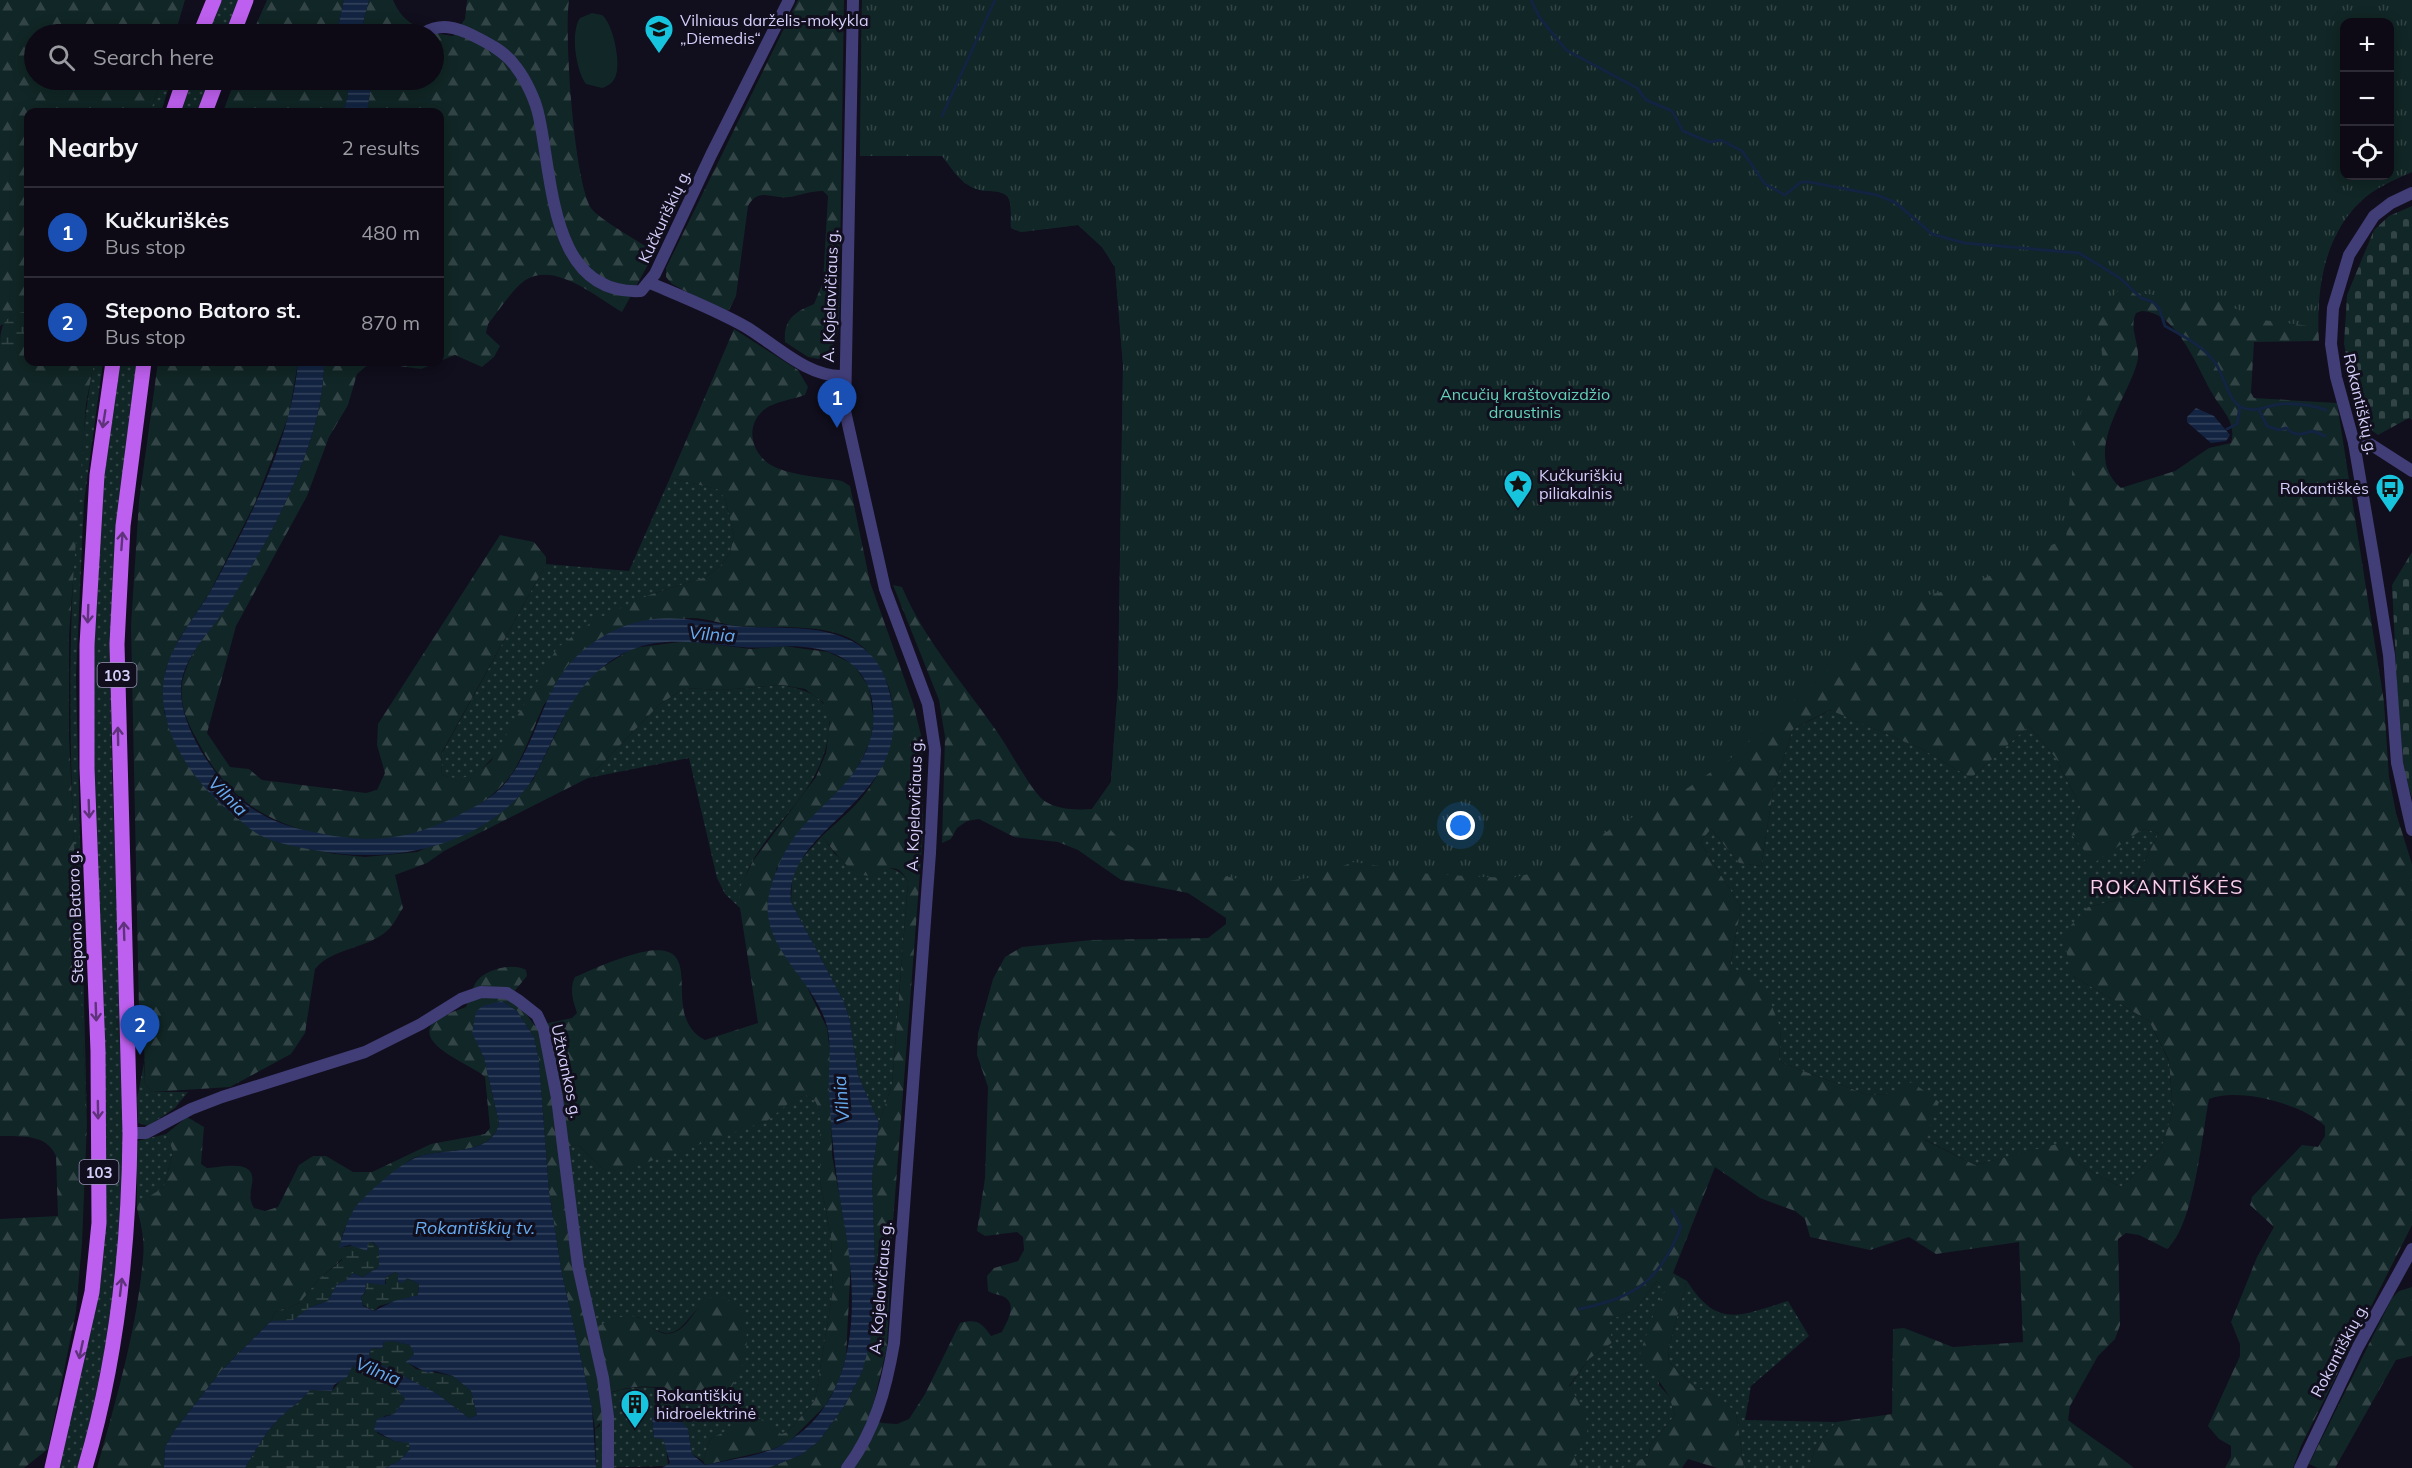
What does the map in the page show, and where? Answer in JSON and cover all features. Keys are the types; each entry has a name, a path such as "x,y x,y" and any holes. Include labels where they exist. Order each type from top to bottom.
{"main road":[{"path":"204,24 214,0"},
{"path":"237,24 246,0"},
{"path":"174,108 181,90"},
{"path":"206,108 213,90"},
{"name":"Stepono Batoro g.","path":"52,1468 92,1292 99,1223 98,1052 87,768 87,645 97,476 112,366"},
{"name":"103","path":"86,1468 102,1403 122,1281 130,1133 117,644 123,525 143,366"}],"street":[{"name":"Kučkuriškių g.","path":"444,28 464,31 503,53 516,66 539,114 555,207 567,246 580,267 602,285 627,292 641,291 650,283 711,154 789,0"},
{"name":"A. Kojelavičiaus g.","path":"847,1468 858,1454 875,1421 889,1375 894,1343 930,864 935,750 928,704 885,589 845,411 843,376 851,185 853,0"},
{"name":"Rokantiškių g.","path":"2412,193 2391,203 2374,216 2349,255 2338,286 2332,329 2333,363 2354,443 2389,655 2397,764 2412,830"},
{"path":"650,283 703,305 746,327 818,372 843,376"},
{"path":"2354,443 2367,442 2412,471"},
{"name":"Užtvankos g.","path":"130,1133 146,1133 191,1109 222,1097 365,1052 421,1024 461,999 481,992 507,993 518,1000 537,1015 544,1030 557,1098 578,1266 603,1378 608,1417 608,1468"},
{"name":"Rokantiškių g.","path":"2300,1468 2358,1347 2411,1255"}],"green space":[{"path":"0,0 185,0 178,24 24,24 24,90 158,90 151,108 24,108 24,313 0,326"},
{"path":"219,0 239,0 230,24 210,24"},
{"path":"267,0 344,0 339,24 256,24"},
{"path":"369,0 393,0 403,16 413,24 363,24"},
{"path":"467,0 569,0 569,74 575,139 585,192 595,212 655,252 622,312 575,283 548,275 536,276 519,285 488,324 486,333 500,346 494,357 482,367 455,355 444,359 444,108 368,108 370,90 444,90 444,34 453,36 465,19"},
{"path":"798,0 844,0 839,328 832,346 819,359 808,357 785,342 785,334 792,317 814,304 823,282 828,196 823,191 790,197 762,195 752,200 748,206 736,296 729,310 723,311 672,284 666,277 666,268"},
{"path":"862,0 2394,0 2412,172 2384,185 2366,197 2347,216 2338,232 2324,267 2319,304 2319,341 2254,342 2251,393 2254,398 2337,403 2384,702 2389,777 2396,813 2412,864 2412,1225 2301,1446 2293,1468 2225,1468 2231,1457 2231,1446 2219,1439 2208,1426 2240,1356 2240,1344 2231,1322 2257,1257 2274,1227 2250,1205 2252,1197 2302,1145 2318,1147 2325,1136 2325,1126 2315,1118 2287,1105 2253,1096 2237,1095 2209,1099 2196,1179 2190,1201 2184,1221 2167,1249 2139,1235 2126,1233 2118,1239 2120,1325 2115,1339 2098,1356 2070,1406 2068,1420 2134,1468 1810,1468 1815,1447 1836,1422 1892,1414 1893,1329 1904,1328 1953,1347 2023,1342 2019,1242 1936,1254 1909,1237 1870,1250 1810,1237 1805,1219 1795,1211 1760,1198 1715,1167 1673,1273 1687,1281 1668,1350 1669,1362 1692,1385 1724,1401 1736,1413 1744,1468 1717,1468 1688,1459 1682,1468 1623,1468 1648,1456 1651,1444 1675,1415 1669,1396 1640,1353 1665,1291 1657,1281 1635,1310 1607,1321 1613,1342 1589,1359 1569,1386 1587,1421 1586,1438 1574,1456 1579,1468 768,1468 801,1455 819,1441 845,1405 862,1372 873,1307 875,1263 872,1177 879,1123 892,1085 908,882 898,869 893,868 870,876 858,873 841,859 822,836 859,801 874,782 882,766 892,732 893,715 887,682 865,649 838,634 805,628 739,626 701,619 681,619 614,640 579,654 567,666 550,693 516,767 503,785 464,814 414,833 365,840 317,834 274,819 255,809 238,796 209,761 188,721 183,705 182,687 186,669 194,653 242,582 276,523 291,491 315,425 322,393 324,366 366,366 357,374 348,405 329,437 307,496 236,626 207,733 230,767 249,769 262,780 366,793 377,790 385,773 377,745 378,724 500,535 534,542 546,557 546,564 441,754 442,775 450,777 463,778 479,771 491,761 557,648 593,621 649,595 706,577 721,565 730,553 734,535 725,498 717,489 670,478 734,329 798,370 808,387 805,395 769,407 758,416 752,433 753,442 762,458 777,468 800,475 842,481 850,486 870,582 913,703 922,739 923,833 892,1236 887,1347 870,1418 882,1423 897,1424 909,1419 925,1394 960,1323 971,1321 978,1323 991,1336 1002,1332 1009,1318 1010,1303 1002,1296 988,1291 987,1276 994,1268 1018,1261 1024,1250 1023,1237 1017,1232 985,1236 977,1231 985,1178 988,1087 977,1055 978,1033 993,979 1005,957 1022,947 1092,940 1208,938 1226,924 1226,918 1188,893 1121,880 1078,850 1058,842 1014,837 979,819 967,821 957,828 951,839 942,843 945,737 939,700 893,585 902,587 935,647 989,720 1043,800 1060,808 1092,809 1111,782 1118,687 1123,365 1115,267 1102,247 1078,225 1021,232 1011,228 1011,207 1007,196 1001,192 980,190 968,185 942,156 860,156","holes":["2142,311 2154,314 2176,331 2192,356 2230,422 2231,443 2209,448 2175,471 2121,488 2110,474 2105,459 2106,443 2110,427 2137,363 2138,350 2133,326 2136,313","1830,710 1922,749 1971,778 2029,726 2055,757 2081,808 2072,835 2094,863 2143,829 2159,833 2141,868 2134,896 2088,907 2062,935 2073,976 2149,1021 2169,1060 2173,1111 2161,1149 2121,1187 2085,1168 2061,1143 1975,1165 1925,1140 1939,1102 1912,1082 1891,1094 1868,1095 1779,1062 1781,1029 1763,984 1730,966 1741,907 1700,842 1711,829 1739,863 1761,866 1773,791 1793,729"]},
{"name":"Ancučių kraštovaizdžio draustinis","path":"862,0 2412,0 2412,172 2384,185 2366,197 2349,214 2340,228 2332,243 2322,276 2318,327 2263,320 2219,302 2118,291 2097,314 2103,362 2077,422 2066,538 1971,585 1916,598 1830,668 1730,759 1676,796 1627,820 1538,872 1511,878 1430,874 1354,862 1308,878 1275,883 1243,880 1153,861 1118,838 1092,809 1111,782 1118,687 1123,365 1115,267 1102,247 1078,225 1021,232 1011,228 1011,207 1007,196 1001,192 980,190 968,185 942,156 860,156"},
{"path":"592,13 602,15 606,19 613,34 617,53 615,77 611,83 602,88 586,84 577,61 575,32 577,24 580,18"},
{"path":"158,90 168,90 162,108 151,108"},
{"path":"188,90 207,90 200,108 183,108"},
{"path":"231,90 348,90 344,108 224,108"},
{"path":"2412,206 2412,420 2409,418 2378,435 2359,421 2344,344 2347,295 2374,230 2389,216"},
{"path":"24,312 24,347 0,347 1,332 5,322"},
{"path":"0,347 24,347 24,366 93,366 86,404 69,636 69,735 87,1123 82,1243 76,1312 48,1449 24,1468 0,1468 0,1219 58,1216 56,1156 46,1143 39,1140 0,1136"},
{"path":"93,366 102,366 84,502 76,676 87,1123 73,819 71,667 72,591 80,476"},
{"path":"118,366 137,366 117,533 111,663 112,772 123,1035 124,1101 120,1232 114,1292 104,1351 79,1468 59,1468 100,1278 92,685 101,497"},
{"path":"157,366 297,366 289,415 255,503 210,592 179,639 165,671 164,712 172,735 201,782 277,842 335,854 365,857 417,852 496,816 533,780 576,693 595,672 633,648 687,641 751,649 783,646 828,652 853,664 869,687 874,721 870,742 851,780 776,869 808,989 827,1028 830,1052 832,1155 851,1259 846,1357 838,1383 825,1406 789,1442 770,1450 705,1465 703,1461 710,1439 752,1418 762,1419 781,1434 788,1432 815,1400 833,1290 831,1236 820,1181 820,1111 815,1101 806,1095 794,1099 767,1121 616,1173 603,1169 578,1145 561,1147 567,1230 588,1332 614,1319 630,1316 641,1319 656,1330 668,1334 682,1328 703,1303 715,1297 724,1298 735,1305 742,1315 746,1329 747,1343 740,1372 725,1393 708,1399 699,1399 655,1387 634,1387 614,1391 601,1396 603,1419 595,1429 562,1274 549,1192 539,1061 534,1037 517,1011 502,1001 472,1032 484,1058 499,1123 494,1134 486,1142 475,1147 423,1155 412,1159 386,1179 360,1205 342,1236 342,1259 318,1280 300,1303 275,1312 271,1321 221,1371 174,1431 165,1447 164,1468 97,1468 125,1364 140,1285 143,1245 137,1208 139,1203 164,1187 173,1151 166,1134 187,1117 204,1127 201,1164 207,1168 238,1166 249,1170 252,1176 251,1202 254,1208 265,1211 278,1207 299,1165 313,1156 326,1156 353,1172 372,1172 431,1144 485,1134 490,1128 485,1077 439,1048 429,1032 435,1021 466,1007 479,979 499,968 514,967 526,970 527,976 508,999 522,1008 535,1026 572,1018 577,1013 572,990 575,977 626,956 657,950 674,955 680,968 683,1007 689,1026 705,1040 758,1023 740,908 740,887 753,861 816,777 826,753 830,723 823,702 805,689 781,685 721,690 685,688 660,704 588,778 444,851 427,863 395,875 403,908 390,928 382,935 332,956 315,969 305,1033 291,1054 230,1087 152,1092 145,1084 144,1037 139,1011 131,625 139,501"},
{"path":"400,366 428,366 421,369"},
{"path":"670,478 718,489 725,498 734,535 730,553 721,565 706,577 649,595 476,775 459,780 442,775 441,755 546,564 629,571"},
{"path":"2412,552 2412,798 2403,769 2392,585"},
{"path":"781,685 810,693 823,704 827,711 829,733 824,753 808,786 753,860 745,877 740,908 725,894 717,878 689,758 588,778 660,704 685,688 721,690"},
{"path":"1831,710 1922,749 1971,778 2029,726 2055,757 2081,808 2072,835 2094,862 2143,829 2159,833 2141,868 2134,896 2088,907 2073,976 2149,1021 2169,1061 2173,1111 2161,1149 2121,1187 2085,1168 2061,1144 1975,1165 1924,1139 1891,1094 1868,1095 1779,1062 1781,1029 1730,966 1741,907 1700,842 1711,829 1739,863 1761,866 1773,791 1793,729"},
{"path":"822,836 835,854 854,871 891,869 898,871 908,882 892,1085 879,1123 858,1075 850,1021 844,1002 791,902 792,876 797,864"},
{"path":"144,1063 145,1084 152,1092 188,1092 175,1108 148,1126 138,1123 137,1098"},
{"path":"806,1095 815,1101 820,1111 820,1181 831,1236 833,1290 815,1400 788,1432 781,1434 774,1431 762,1419 710,1439 703,1461 692,1454 688,1429 652,1417 654,1438 663,1439 666,1443 668,1466 596,1468 595,1429 600,1426 601,1396 624,1389 647,1387 669,1390 692,1398 723,1298 710,1300 684,1324 667,1333 654,1329 638,1317 587,1333 567,1230 560,1147 578,1145 603,1169 767,1121 793,1099"},
{"path":"166,1134 173,1151 164,1187 137,1208 137,1141"},
{"path":"372,1242 379,1248 379,1267 362,1277 353,1273 345,1281 337,1284 328,1301 310,1307 293,1321 271,1321 275,1312 300,1303 318,1280 342,1260 339,1248"},
{"path":"395,1272 398,1274 398,1282 407,1278 419,1284 418,1295 379,1306 374,1311 363,1305 361,1297 365,1293 366,1283 386,1284 385,1278"},
{"path":"1657,1281 1666,1291 1652,1319 1659,1385 1669,1396 1675,1415 1651,1444 1648,1456 1623,1468 1579,1468 1574,1456 1569,1387 1589,1359 1613,1342 1606,1321 1635,1310"},
{"path":"1687,1281 1698,1297 1720,1313 1744,1314 1788,1301 1809,1336 1751,1386 1745,1420 1836,1422 1815,1447 1810,1468 1744,1468 1736,1413 1723,1401 1692,1385 1669,1362 1668,1350"},
{"path":"2412,1287 2412,1356 2396,1360 2335,1468 2318,1468 2309,1464 2392,1298 2399,1291"},
{"path":"384,1342 411,1345 414,1354 407,1362 416,1369 453,1376 471,1391 477,1415 469,1418 436,1393 372,1360 369,1354 372,1348 382,1349"},
{"path":"353,1365 357,1371 384,1373 405,1399 394,1414 384,1416 377,1433 394,1441 409,1442 410,1449 399,1461 385,1468 245,1468 279,1418 310,1390 332,1391"}],"water":[{"path":"344,0 369,0 363,24 339,24"},
{"path":"348,90 370,90 368,108 344,108"},
{"name":"Vilnia","path":"297,366 324,366 322,393 315,425 291,490 243,582 192,655 181,687 186,717 209,763 240,799 264,815 300,829 367,839 402,836 438,825 457,816 490,797 507,781 520,761 557,682 569,664 586,648 609,633 641,621 687,619 743,627 804,629 833,634 846,638 869,653 885,678 894,719 888,753 873,781 809,850 795,874 791,902 844,1002 850,1021 858,1075 879,1123 872,1177 875,1263 870,1343 862,1372 845,1405 819,1441 801,1455 768,1468 662,1468 670,1463 663,1439 654,1438 652,1417 683,1423 688,1429 692,1454 705,1465 759,1454 789,1441 814,1421 831,1396 843,1367 850,1336 851,1272 832,1136 829,1091 830,1050 827,1026 820,1008 778,944 771,928 768,910 772,882 789,844 844,784 863,758 873,726 873,704 867,684 850,663 826,651 813,648 683,642 648,645 615,658 591,678 572,703 528,786 507,808 482,826 456,839 427,848 368,855 338,854 302,848 256,833 218,802 194,775 184,759 168,726 164,709 164,677 174,649 214,585 255,505 278,449 294,391"},
{"path":"2196,408 2214,416 2230,435 2226,441 2211,443 2187,422 2187,417"},
{"name":"Rokantiškių tv.","path":"502,1001 517,1011 534,1037 539,1061 549,1192 562,1274 592,1408 596,1468 385,1468 399,1461 410,1449 409,1443 394,1441 374,1430 377,1419 394,1414 405,1399 384,1373 357,1371 353,1365 347,1377 334,1385 332,1391 310,1390 279,1418 245,1468 164,1468 165,1447 174,1431 221,1371 271,1321 293,1320 310,1307 328,1301 337,1284 345,1281 353,1273 362,1277 379,1267 379,1248 373,1242 368,1243 367,1251 350,1245 339,1248 344,1231 357,1205 405,1163 435,1153 475,1147 494,1135 499,1123 484,1058 472,1033 476,1012 482,1006","holes":["395,1272 398,1274 398,1282 403,1283 407,1278 419,1284 418,1295 394,1301 374,1311 363,1306 361,1297 365,1292 366,1283 385,1285 385,1278","384,1342 410,1345 414,1354 406,1362 428,1373 435,1371 453,1376 471,1391 477,1415 469,1418 436,1393 372,1360 369,1354 372,1348 382,1349"]}],"waterway":[{"path":"942,116 995,0"},
{"path":"1531,0 1540,18 1566,50 1637,88 1646,100 1672,111 1683,131 1709,142 1721,140 1742,151 1765,184 1785,195 1801,182 1877,195 1896,203 1932,234 1964,243 2079,253 2120,278 2141,298 2153,302 2159,308 2165,326 2193,342 2211,357 2229,393 2241,407 2252,410 2293,404 2326,410"},
{"path":"2227,429 2237,424 2240,407"},
{"path":"2259,410 2267,426 2279,430 2286,428 2296,434 2313,431 2325,436"},
{"path":"1579,1309 1616,1299 1643,1284 1654,1274 1673,1246 1681,1227 1672,1210"}],"place":[{"name":"Vilniaus darželis-mokykla „Diemedis“","path":"659,54"},
{"name":"Kučkuriškės","path":"837,428"},
{"name":"Kučkuriškių piliakalnis","path":"1518,510"},
{"name":"Rokantiškės","path":"2390,514"},
{"name":"Stepono Batoro st.","path":"140,1055"},
{"name":"Rokantiškių hidroelektrinė","path":"635,1430"}],"district":[{"name":"ROKANTIŠKĖS","path":"2167,886"}]}
